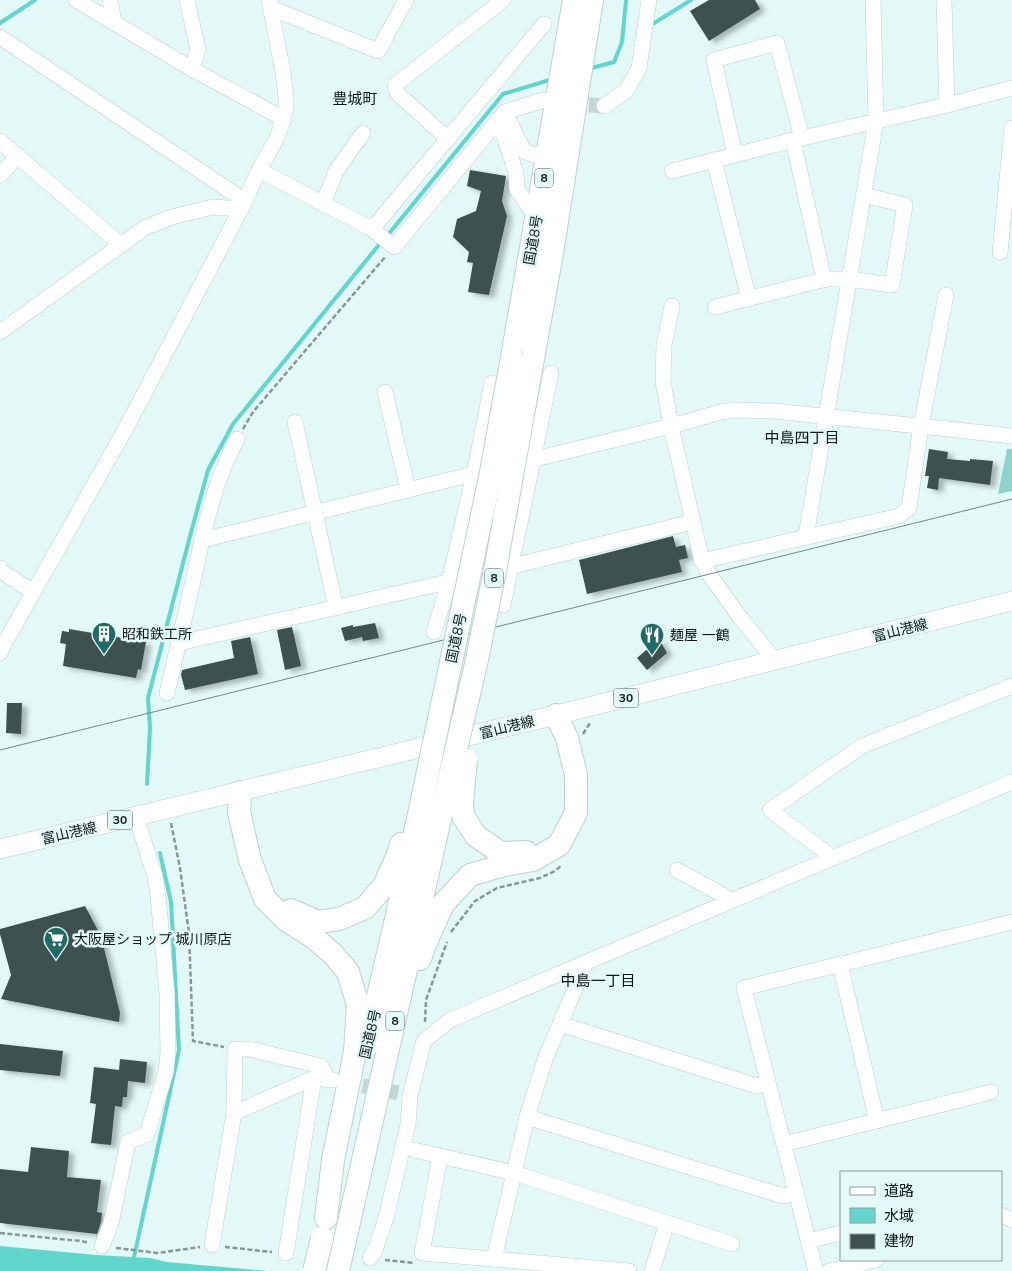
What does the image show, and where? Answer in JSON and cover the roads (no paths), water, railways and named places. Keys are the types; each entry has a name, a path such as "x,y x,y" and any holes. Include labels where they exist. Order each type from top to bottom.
{"highway":[{"name":"国道8号","path":"338,1271 386,1061 453,801 476,664 495,570 523,355 537,219 574,0"},
{"name":"国道8号","path":"314,1271 394,928 418,799 452,659 490,477 552,249 592,0"},
{"path":"453,801 476,836 501,853 526,852 553,837 564,813 563,779 555,743 556,716"},
{"path":"386,1061 424,947 443,904 470,875 504,865 533,860 559,845 576,813 576,775 568,738 556,716"},
{"path":"240,792 252,812 263,856 276,894 292,910 318,922 339,919 365,908 384,886 397,857 418,799"},
{"path":"240,792 239,812 250,860 265,899 286,920 313,937 334,954 348,972 358,1005 355,1052 333,1160 324,1228"}],"main road":[{"name":"富山港線","path":"0,849 556,716 1012,601"}],"street":[{"path":"76,0 192,68 284,118"},
{"path":"110,0 114,22"},
{"path":"187,0 198,50 192,68"},
{"path":"270,4 378,51 406,0"},
{"path":"448,139 397,93 395,85 503,0"},
{"path":"604,106 626,91 639,68 649,0"},
{"path":"806,536 876,121 873,0"},
{"path":"944,0 947,105"},
{"path":"0,653 126,428 278,136 286,109 283,72 270,4"},
{"path":"372,230 544,24"},
{"path":"0,37 243,205"},
{"path":"735,154 714,60 777,43 824,280"},
{"path":"672,171 735,154 1012,88"},
{"path":"259,170 372,230 394,246 505,112 543,100"},
{"path":"505,112 524,151 534,155 548,152"},
{"path":"494,126 503,133 516,172 516,189 537,219"},
{"path":"1000,252 1012,128"},
{"path":"323,204 336,171 363,133"},
{"path":"0,141 121,245"},
{"path":"0,174 18,156"},
{"path":"714,160 749,299"},
{"path":"715,307 824,280 849,279 892,285 905,205 864,196"},
{"path":"0,332 146,227 172,217 213,207 243,205"},
{"path":"702,560 899,516 909,508 921,426 946,296"},
{"path":"672,306 664,345 663,381 671,426 702,560 709,574 739,616 775,661"},
{"path":"503,605 551,373"},
{"path":"434,632 474,474 492,383"},
{"path":"385,392 408,490"},
{"path":"202,540 671,426 721,412 736,410 774,411 1012,436"},
{"path":"295,422 336,608"},
{"path":"167,693 216,487 237,439"},
{"path":"179,643 511,568 692,522"},
{"path":"0,568 1,571 33,592"},
{"path":"833,858 770,810 862,746 1012,686"},
{"path":"370,1258 375,1250 386,1218 408,1124 404,1094 424,1042 450,1020 1012,782"},
{"path":"104,1246 111,1223 128,1142 146,1134 166,1072 168,1052 167,992 158,896 155,876 136,817"},
{"path":"677,870 732,900"},
{"path":"816,1271 744,988 1012,922"},
{"path":"494,1259 527,1117 545,1059 586,963"},
{"path":"840,964 877,1121"},
{"path":"560,1024 757,1086 768,1083"},
{"path":"212,1245 234,1113 235,1049 249,1050 321,1066 325,1079 286,1253"},
{"path":"234,1113 325,1079"},
{"path":"784,1144 991,1092"},
{"path":"527,1117 783,1196 796,1193"},
{"path":"414,1150 514,1172 732,1244"},
{"path":"440,1157 422,1253 629,1271"},
{"path":"652,1271 667,1223"},
{"path":"808,1241 840,1233"},
{"path":"829,1271 872,1261"}],"water":[{"path":"0,1246 150,1258 167,1262 267,1271 0,1271"}],"waterway":[{"path":"0,23 35,0"},
{"path":"588,69 614,62 622,42 626,0"},
{"path":"651,25 691,0"},
{"path":"387,236 503,94 553,79"},
{"path":"147,784 150,728 148,698 208,470 233,424 382,241"},
{"path":"131,1271 179,1050 171,902 160,853"}],"tunnel":[{"path":"566,103 604,106"},
{"path":"340,1081 398,1093"}],"tram line":[{"path":"0,750 1012,499"}],"place":[{"name":"昭和鉄工所","path":"104,655"},
{"name":"麺屋 一鶴","path":"652,656"},
{"name":"大阪屋ショップ 城川原店","path":"56,960"}],"district":[{"name":"豊城町","path":"355,99"},
{"name":"中島四丁目","path":"802,438"},
{"name":"中島一丁目","path":"598,981"}]}
